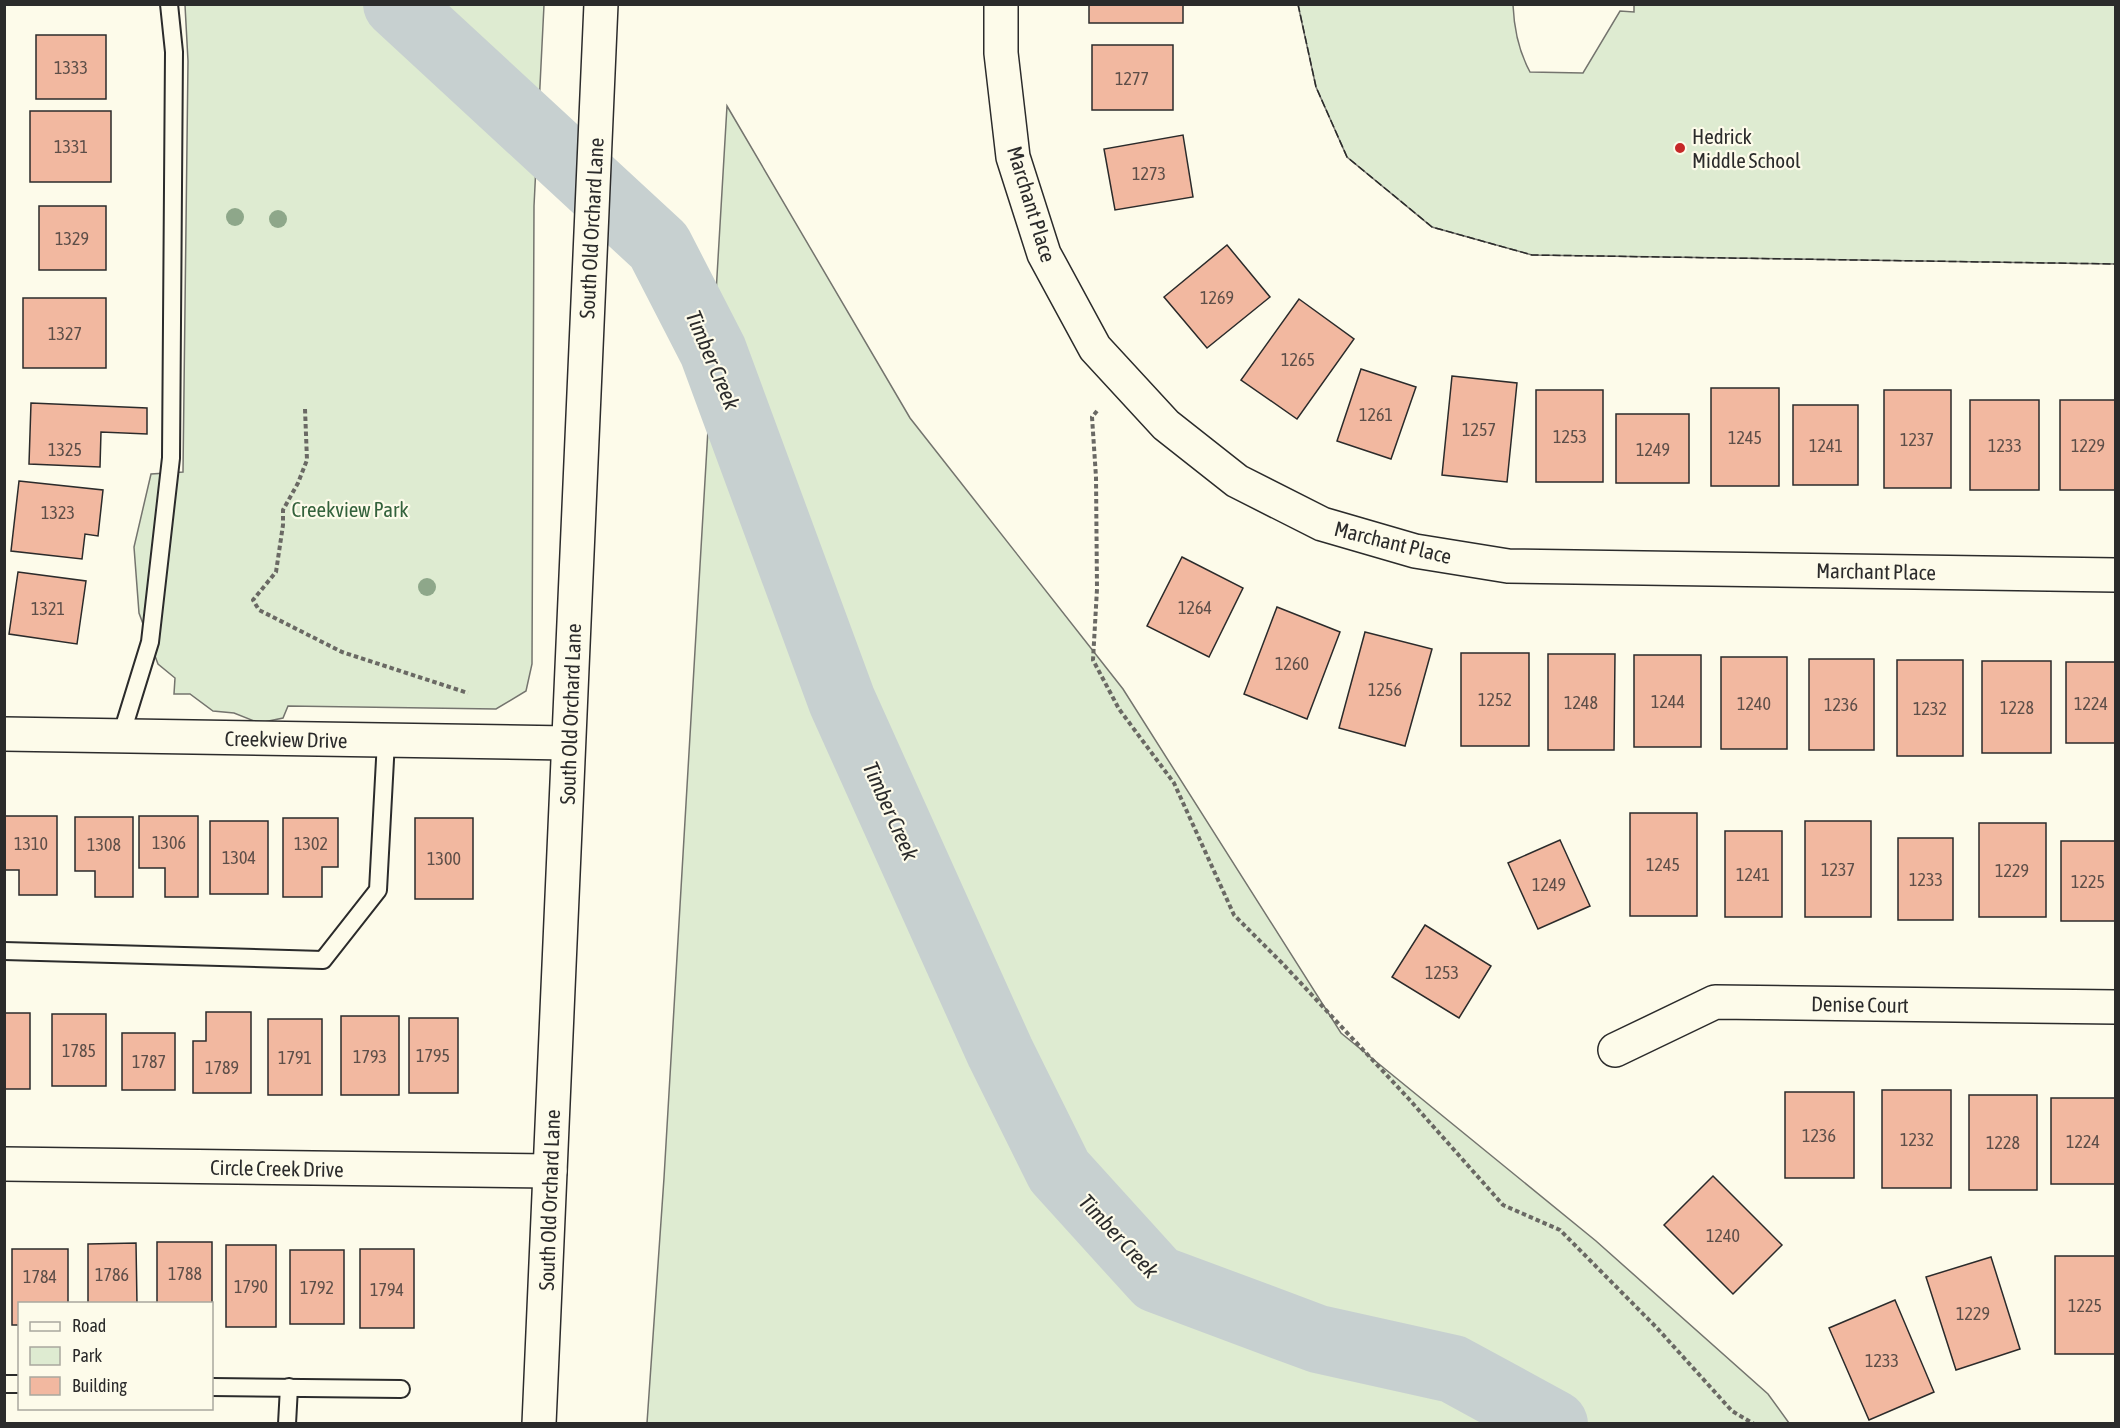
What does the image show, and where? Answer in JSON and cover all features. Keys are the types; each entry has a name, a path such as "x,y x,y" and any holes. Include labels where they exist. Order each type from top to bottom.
{"street":[{"name":"Marchant Place","path":"1001,4 1001,53 1013,157 1044,254 1095,348 1166,425 1237,481 1322,524 1414,551 1508,566 2115,575"},
{"name":"South Old Orchard Lane","path":"539,1424 601,12"},
{"name":"Creekview Drive","path":"4,734 568,743"},
{"name":"Denise Court","path":"1615,1050 1715,1002 2115,1007"},
{"name":"Circle Creek Drive","path":"4,1164 550,1171"}],"lane":[{"path":"121,736 150,642 171,458 174,52 169,4"},
{"path":"4,951 323,960 378,890 386,741"},
{"path":"213,1387 401,1389"},
{"path":"287,1424 289,1388"}],"path":[{"path":"304,409 307,460 298,483 283,510 276,573 253,600 259,610 342,652 468,693"},
{"path":"1097,411 1092,417 1096,477 1098,589 1093,660 1119,710 1174,783 1234,915 1369,1056 1503,1205 1560,1230 1657,1328 1732,1411 1754,1424"}],"green space":[{"name":"Creekview Park","path":"185,5 544,5 534,206 532,664 526,691 496,709 288,706 283,718 259,723 234,713 213,711 190,694 174,694 175,678 158,664 139,613 134,547 151,474 183,472 188,61"},
{"name":"Hedrick Middle School","path":"1298,5 1513,5 1518,39 1530,72 1583,73 1620,11 1634,12 1634,5 2115,5 2115,264 1532,255 1432,227 1347,157 1316,87"},
{"path":"727,106 910,418 1123,689 1341,1033 1596,1241 1768,1394 1789,1423 647,1423 664,1178"}],"building":[{"path":"1089,4 1183,4 1183,23 1089,23"},
{"path":"36,35 106,35 106,99 36,99"},
{"path":"1092,45 1173,45 1173,110 1092,110"},
{"path":"30,111 111,111 111,182 30,182"},
{"path":"1183,135 1193,197 1115,210 1104,149"},
{"path":"39,206 106,206 106,270 39,270"},
{"path":"1227,245 1270,297 1207,348 1164,297"},
{"path":"23,298 106,298 106,368 23,368"},
{"path":"1299,299 1354,339 1297,419 1241,380"},
{"path":"1361,369 1416,387 1391,459 1337,441"},
{"path":"1452,376 1517,383 1507,482 1442,475"},
{"path":"1711,388 1779,388 1779,486 1711,486"},
{"path":"1536,390 1603,390 1603,482 1536,482"},
{"path":"1884,390 1951,390 1951,488 1884,488"},
{"path":"1970,400 2039,400 2039,490 1970,490"},
{"path":"2060,400 2116,400 2116,490 2060,490"},
{"path":"31,403 147,408 147,434 101,432 100,467 29,464"},
{"path":"1793,405 1858,405 1858,485 1793,485"},
{"path":"1616,414 1689,414 1689,483 1616,483"},
{"path":"19,481 103,490 98,536 85,534 82,559 11,551"},
{"path":"1182,557 1243,588 1209,657 1147,626"},
{"path":"18,572 86,581 77,644 9,634"},
{"path":"1277,607 1340,632 1307,719 1244,694"},
{"path":"1365,632 1432,649 1405,746 1339,728"},
{"path":"1461,653 1529,653 1529,746 1461,746"},
{"path":"1548,654 1615,654 1614,750 1548,750"},
{"path":"1634,655 1701,655 1701,747 1634,747"},
{"path":"1721,657 1787,657 1787,749 1721,749"},
{"path":"1809,659 1874,659 1874,750 1809,750"},
{"path":"1897,660 1963,660 1963,756 1897,756"},
{"path":"1982,661 2051,661 2051,753 1982,753"},
{"path":"2066,662 2116,662 2116,743 2066,743"},
{"path":"1630,813 1697,813 1697,916 1630,916"},
{"path":"5,816 57,816 57,895 19,895 19,870 5,870"},
{"path":"139,816 198,816 198,897 165,897 165,868 139,868"},
{"path":"75,817 133,817 133,897 95,897 95,871 75,871"},
{"path":"283,818 338,818 338,867 322,867 322,897 283,897"},
{"path":"415,818 473,818 473,899 415,899"},
{"path":"210,821 268,821 268,894 210,894"},
{"path":"1805,821 1871,821 1871,917 1805,917"},
{"path":"1979,823 2046,823 2046,917 1979,917"},
{"path":"1725,831 1782,831 1782,917 1725,917"},
{"path":"1898,838 1953,838 1953,920 1898,920"},
{"path":"1560,840 1590,906 1538,929 1508,863"},
{"path":"2061,841 2116,841 2116,921 2061,921"},
{"path":"1425,925 1491,966 1459,1018 1392,977"},
{"path":"206,1012 251,1012 251,1093 193,1093 193,1041 206,1041"},
{"path":"4,1013 30,1013 30,1089 4,1089"},
{"path":"52,1014 106,1014 106,1086 52,1086"},
{"path":"341,1016 399,1016 399,1095 341,1095"},
{"path":"409,1018 458,1018 458,1093 409,1093"},
{"path":"268,1019 322,1019 322,1095 268,1095"},
{"path":"122,1033 175,1033 175,1090 122,1090"},
{"path":"1882,1090 1951,1090 1951,1188 1882,1188"},
{"path":"1785,1092 1854,1092 1854,1178 1785,1178"},
{"path":"1969,1095 2037,1095 2037,1190 1969,1190"},
{"path":"2051,1098 2116,1098 2116,1184 2051,1184"},
{"path":"1713,1176 1782,1245 1733,1294 1664,1225"},
{"path":"157,1242 212,1242 212,1302 157,1302"},
{"path":"136,1243 137,1302 88,1302 88,1244"},
{"path":"226,1245 276,1245 276,1327 226,1327"},
{"path":"12,1249 68,1249 68,1302 18,1302 18,1325 12,1325"},
{"path":"360,1249 414,1249 414,1328 360,1328"},
{"path":"290,1250 344,1250 344,1324 290,1324"},
{"path":"2055,1256 2116,1256 2116,1354 2055,1354"},
{"path":"1991,1257 2020,1349 1956,1370 1926,1277"},
{"path":"1895,1300 1934,1392 1869,1420 1829,1328"}],"waterway":[{"name":"Timber Creek","path":"397,4 659,246 713,351 842,701 1000,1052 1059,1171 1157,1279 1318,1339 1453,1369 1554,1424"}],"fence":[{"path":"1298,4 1316,87 1347,157 1432,227 1532,255 2116,264"}],"place":[{"name":"Hedrick Middle School","path":"1680,148"}]}
